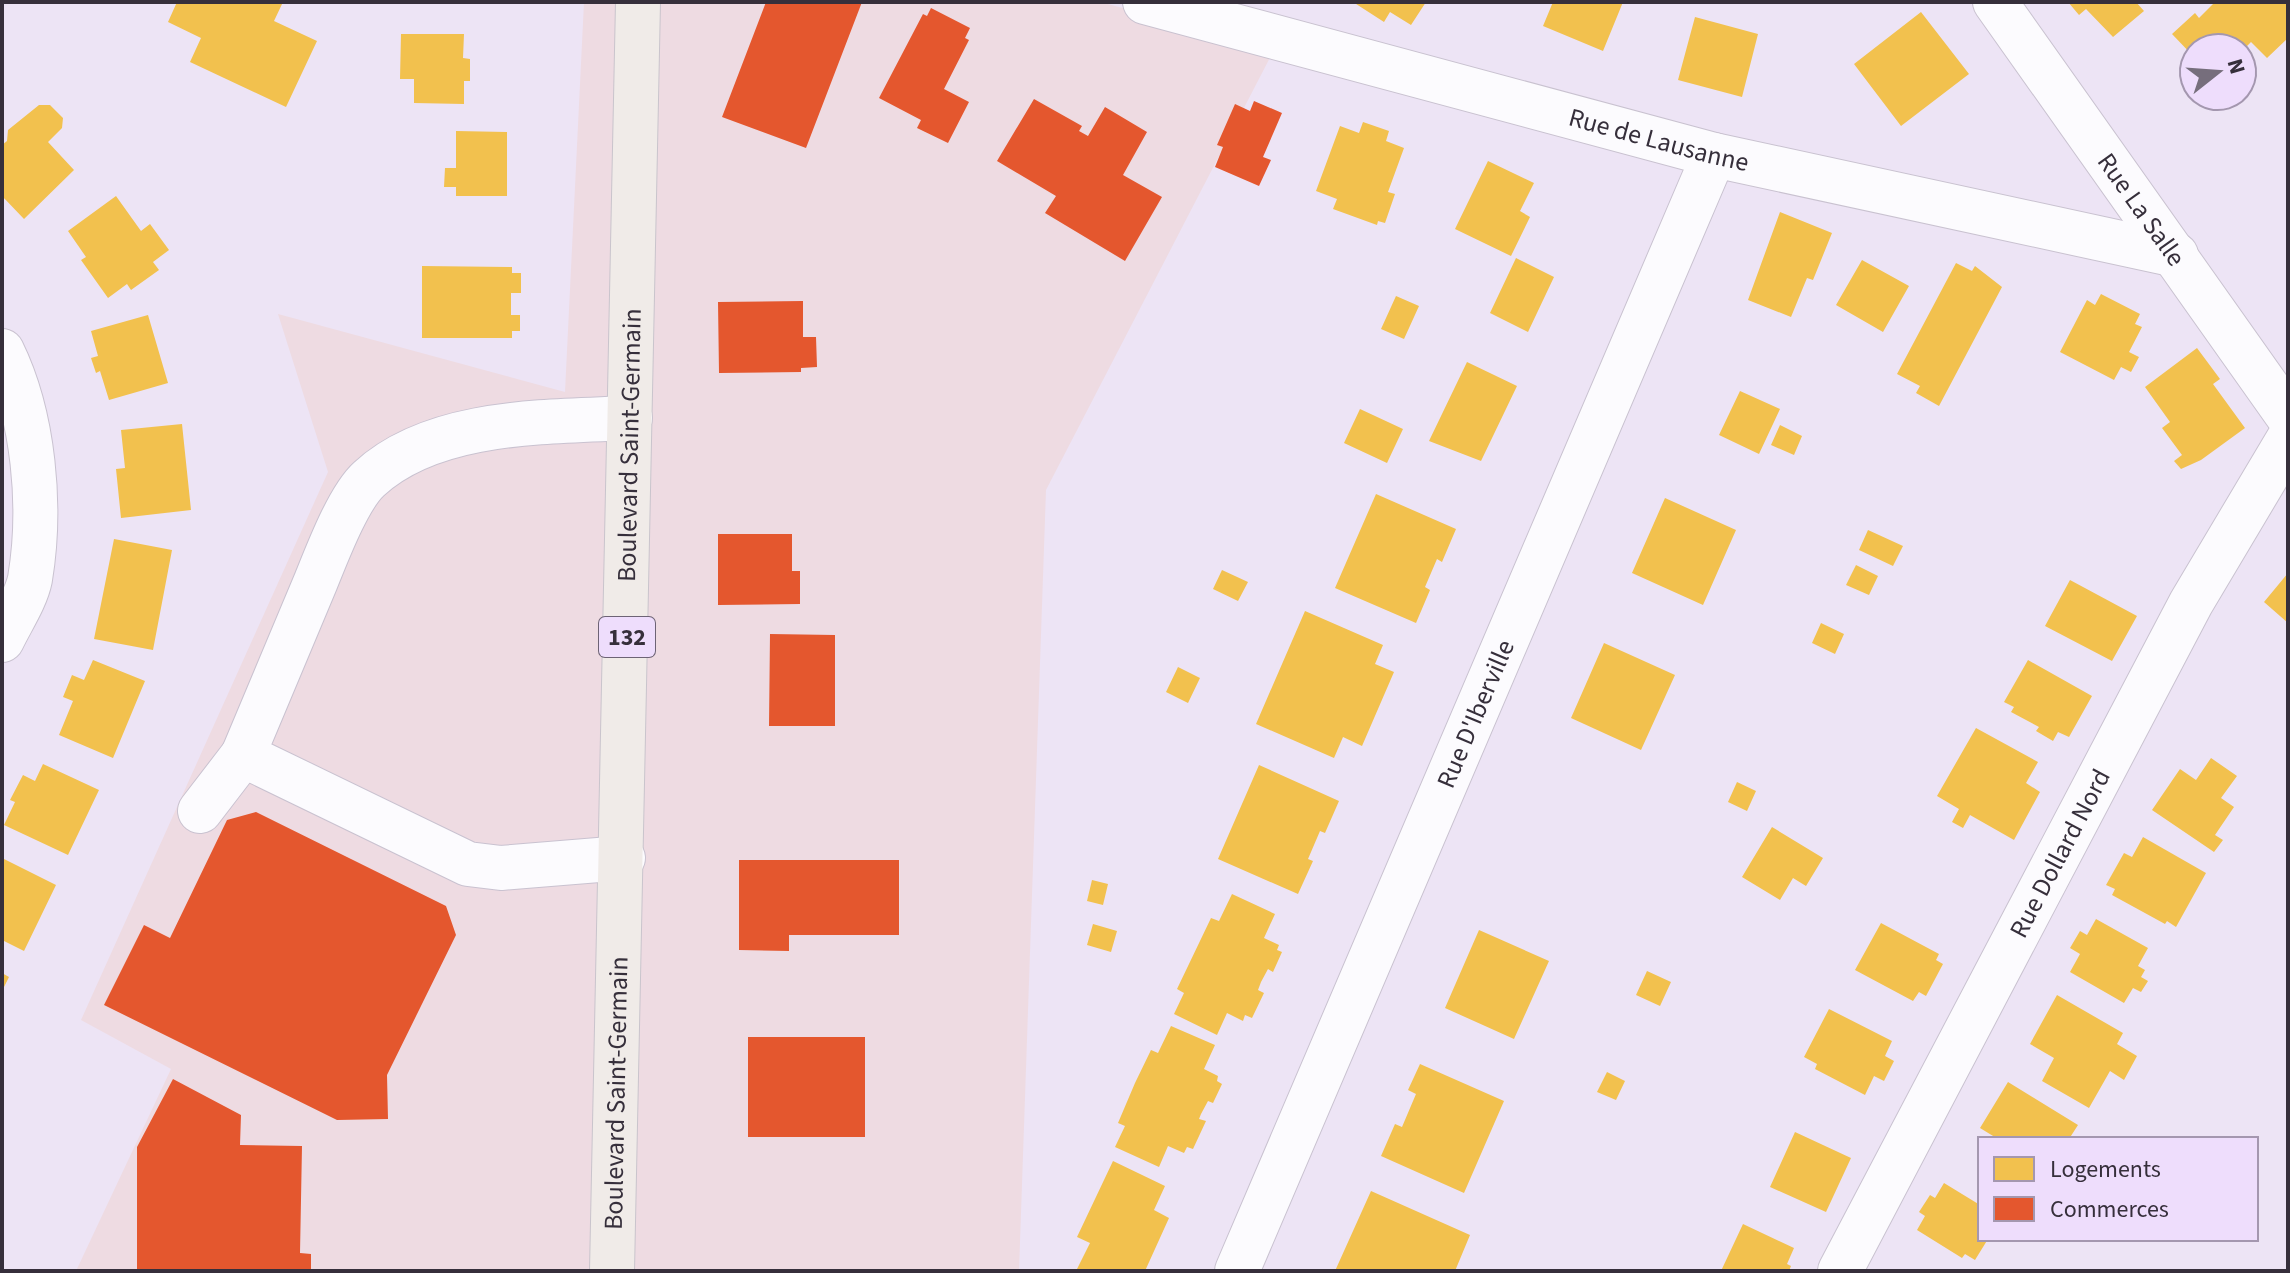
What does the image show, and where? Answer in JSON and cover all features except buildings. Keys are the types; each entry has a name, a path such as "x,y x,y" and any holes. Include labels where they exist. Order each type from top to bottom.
{"main road":[{"name":"Boulevard Saint-Germain","path":"612,1271 623,858 638,2"}],"street":[{"name":"Rue de Lausanne","path":"1145,2 1714,155 2176,255"},
{"name":"Rue La Salle","path":"1995,2 2288,416"},
{"name":"Rue D'Iberville","path":"1237,1271 1714,155"},
{"path":"2,351 13,374 35,468 29,581 2,640"},
{"path":"200,811 243,755 338,529 368,479 409,454 461,433 527,424 630,418"},
{"name":"Rue Dollard Nord","path":"1840,1271 2191,603 2288,440"},
{"path":"243,755 468,864 501,868 623,858"}],"shaded area":[{"path":"584,2 1100,2 1275,48 1046,490 1019,1271 76,1271 171,1069 81,1020 328,472 278,314 565,392"}]}
